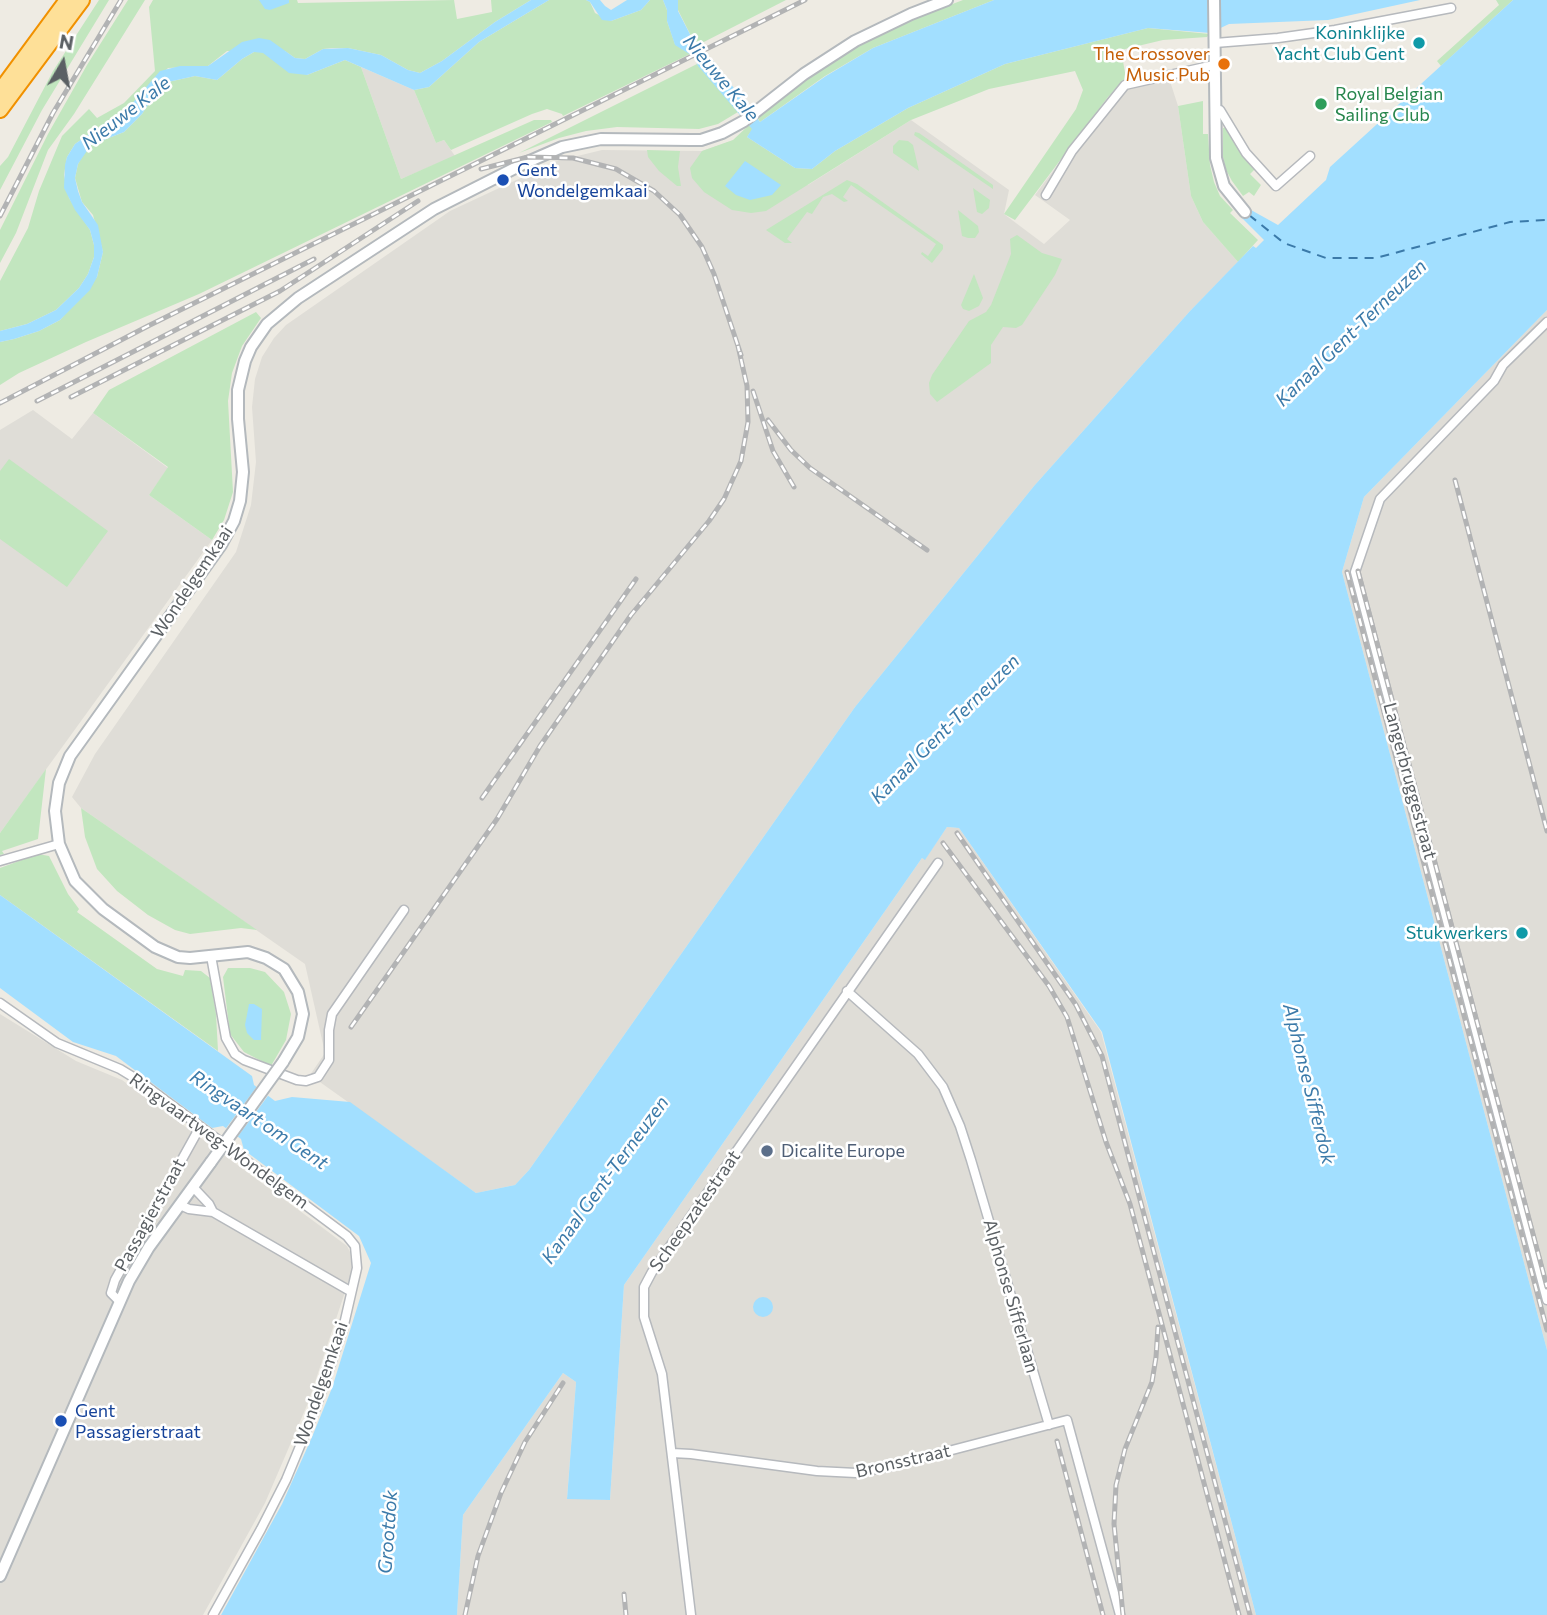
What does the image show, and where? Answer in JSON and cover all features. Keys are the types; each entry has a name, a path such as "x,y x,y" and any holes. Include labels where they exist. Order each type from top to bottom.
{"highway":[{"path":"0,92 66,0"},
{"path":"0,110 82,0"}],"main road":[{"name":"Wondelgemkaai","path":"0,1576 119,1301 139,1263 283,1062 296,1042 303,1021 301,1000 290,977 275,963 257,954 240,952 190,958 167,953 103,909 75,881 55,828 59,783 70,756 221,545 234,521 242,488 237,403 239,382 251,347 267,324 298,298 435,209 553,151 575,144 612,138 701,140 722,133 744,121 804,74 855,41 947,0"},
{"path":"1214,0 1218,171 1224,186 1245,212"}],"street":[{"path":"1215,43 1335,30 1451,8"},
{"path":"1046,195 1072,151 1125,85 1214,65"},
{"path":"1216,110 1220,110 1246,153 1276,186 1310,156"},
{"name":"Langerbruggestraat","path":"1547,322 1503,365 1494,381 1380,499 1355,572 1547,1300"},
{"path":"0,861 59,844"},
{"name":"Scheepzatestraat","path":"691,1615 660,1362 644,1317 644,1287 938,863"},
{"path":"211,956 226,1038 235,1054 244,1060 306,1082 318,1077 329,1060 332,1014 404,910"},
{"name":"Alphonse Sifferlaan","path":"847,991 918,1054 943,1087 968,1149 1049,1425"},
{"name":"Ringvaartweg-Wondelgem","path":"0,1003 57,1043 120,1069 138,1080 346,1236 355,1246 357,1257 357,1268 350,1291"},
{"name":"Passagierstraat","path":"119,1301 111,1293 115,1280 181,1157 200,1128"},
{"path":"193,1187 213,1212"},
{"path":"180,1205 213,1212 350,1291"},
{"name":"Wondelgemkaai","path":"213,1615 286,1480 338,1345 350,1291"},
{"path":"1049,1425 1067,1420 1120,1615"},
{"name":"Bronsstraat","path":"671,1453 817,1471 856,1473 1049,1425"}],"shaded area":[{"path":"361,67 414,90 436,143 444,140 455,156 401,179"},
{"path":"1145,75 1169,78 1178,106 1191,196 1203,222 1238,262 1190,311 1034,486 855,707 529,1170 515,1185 476,1193 310,1075 325,1053 305,964 81,808 72,797 95,754 236,552 251,505 256,462 252,407 255,379 262,357 286,325 450,211 557,161 602,150 702,151 734,140 808,185 911,120 1009,190 1004,214 1044,244 1070,220 1035,195 1108,97 1126,78"},
{"path":"1547,310 1547,1350 1342,572 1364,497"},
{"path":"33,410 72,439 93,413 168,468 149,495 212,540 0,833 0,430"},
{"path":"947,827 959,828 1101,1032 1256,1615 457,1615 463,1515 563,1373 576,1382 567,1498 610,1500 624,1285 922,858 925,859"},
{"path":"0,1014 76,1061 122,1080 347,1246 350,1252 352,1271 308,1403 265,1503 203,1615 0,1615"}],"green space":[{"path":"99,0 109,0 42,110 0,190 0,166 8,157 53,71"},
{"path":"128,0 145,0 74,114 48,150 16,233 0,263 0,230 48,134"},
{"path":"153,0 297,0 298,3 454,0 457,19 492,12 491,0 531,0 420,73 408,70 381,55 348,48 323,49 305,59 295,58 285,51 227,51 208,66 168,68 130,106 75,144 67,157 64,175 69,198 90,230 94,245 94,257 88,274 79,288 56,310 27,324 0,331 0,281 28,228 39,191 62,136 89,109 97,118 124,103 155,71 149,7"},
{"path":"549,0 586,0 590,2 595,13 611,21 641,10 650,0 663,0 675,44 690,54 563,116 547,109 451,150 444,140 436,143 414,90 429,87 479,42"},
{"path":"678,0 786,0 696,46 678,10"},
{"path":"963,0 994,0 873,48 825,76 760,122 757,117 807,78 858,46 913,19"},
{"path":"1496,0 1513,0 1441,66 1437,61 1499,5"},
{"path":"1148,28 1210,34 1207,37 1163,40 1121,50 1126,78 1108,97 1015,220 1004,214 1076,109 1083,90 1075,71 989,89 911,120 766,211 751,213 732,210 704,192 692,178 690,168 702,151 733,140 749,125 753,129 747,137 795,168 812,169 835,151 908,108 1005,64"},
{"path":"254,52 263,52 307,75 345,60 361,67 401,179 534,120 552,122 199,294 86,342 19,373 0,385 0,342 39,331 60,320 97,277 103,252 93,215 82,202 75,178 84,153 91,145 124,132 142,114 156,92 168,82 195,76 217,80"},
{"path":"697,64 738,112 718,124 699,129 617,127 586,131 519,153"},
{"path":"1203,101 1203,134 1208,134 1214,182 1220,196 1233,210 1230,213 1258,240 1238,262 1203,222 1191,196 1178,106"},
{"path":"1227,127 1255,169 1250,174 1261,185 1254,196 1249,192 1243,196 1226,170 1223,128"},
{"path":"915,132 993,185 993,189 914,135"},
{"path":"899,140 913,145 919,171 893,153 893,146"},
{"path":"647,150 680,151 678,167 681,186 677,186 659,171 648,157"},
{"path":"847,180 857,184 943,245 932,263 921,254 922,252 928,256 936,244 851,185 843,197 848,201 844,202 832,194 823,197 812,214 807,212 787,239 792,243 785,243 766,230"},
{"path":"973,188 990,200 989,208 982,214 977,212"},
{"path":"958,210 978,226 979,232 975,238 962,236"},
{"path":"1017,235 1042,253 1062,259 1055,275 1022,325 1016,328 1003,327 991,345 991,363 937,402 930,394 929,383 932,375 969,321 986,312 991,305 1011,254 1010,239"},
{"path":"974,274 983,298 979,306 969,311 961,305"},
{"path":"256,312 261,318 242,346 232,373 228,401 233,492 224,520 212,540 149,495 168,467 93,413 109,390"},
{"path":"9,459 108,531 67,587 0,539 0,471"},
{"path":"46,769 38,839 2,851 4,854 0,855 0,833"},
{"path":"81,808 257,930 241,928 190,934 175,930 148,915 117,891 97,869 85,837"},
{"path":"38,854 49,856 68,894 79,909 77,912 157,969 183,976 185,970 201,971 210,978 218,1051 0,895 0,868"},
{"path":"228,968 250,968 265,972 284,992 291,1014 286,1040 271,1066 244,1052 230,1034 223,977"}],"water":[{"path":"259,0 289,0 289,3 270,10 265,9"},
{"name":"Nieuwe Kale","path":"531,0 549,0 479,42 429,87 414,90 345,60 307,75 289,73 263,53 254,52 217,80 195,76 168,82 156,92 142,114 124,132 91,145 78,164 75,178 78,191 82,202 98,225 103,252 97,277 90,290 60,320 39,331 0,342 0,331 27,324 56,310 79,288 88,274 94,257 94,245 90,230 75,210 64,188 67,157 75,144 130,106 160,71 180,66 208,66 242,42 259,38 270,40 295,58 305,59 323,49 348,48 381,55 408,70 420,73"},
{"path":"586,0 600,0 611,10 627,0 650,0 641,10 611,21 602,20"},
{"name":"Nieuwe Kale","path":"663,0 678,0 678,11 696,46 713,61 760,122 826,76 873,48 994,0 1420,0 1328,20 1229,24 1210,33 1148,28 1005,64 908,108 835,151 812,169 795,168 747,137 752,129 698,66 694,57 675,45"},
{"path":"1513,0 1547,0 1547,310 1364,497 1342,572 1547,1350 1547,1615 1256,1615 1102,1032 959,828 947,827 925,860 922,858 624,1285 610,1500 567,1499 576,1382 563,1373 463,1515 457,1615 221,1615 282,1504 312,1437 332,1388 371,1263 359,1236 244,1150 241,1139 223,1126 212,1128 116,1056 73,1042 0,988 0,895 252,1076 254,1085 275,1101 292,1097 350,1102 476,1193 515,1185 529,1170 855,707 1034,486 1190,311 1253,246 1256,248 1264,240 1242,218 1251,210 1278,225 1326,180 1330,167"},
{"path":"745,161 781,185 772,195 750,200 736,195 725,186"},
{"path":"249,1004 262,1009 261,1040 254,1040 247,1033 245,1025"},
{"path":"763,1297 770,1300 773,1307 770,1314 763,1317 756,1314 753,1307 756,1300"}],"pier":[{"path":"258,1085 270,1093 236,1139 224,1131"}],"ferry route":[{"path":"1249,215 1284,243 1326,258 1376,258 1510,222 1547,220"}],"railway":[{"path":"0,216 53,113 121,0"},
{"path":"0,403 148,326 805,0"},
{"path":"481,169 528,157 573,158 616,169 654,191 680,215 702,247 714,274 741,355"},
{"path":"71,397 280,291 418,201"},
{"path":"37,401 314,259"},
{"path":"351,1027 497,819 540,746 631,615 724,499 741,461 748,422 747,386 738,346"},
{"path":"753,391 773,451 794,487"},
{"path":"768,420 791,450 810,468 927,550"},
{"path":"1455,480 1547,831"},
{"path":"1358,571 1547,1287"},
{"path":"1347,572 1547,1330"},
{"path":"482,798 636,579"},
{"path":"957,833 1076,1005 1102,1056 1250,1615"},
{"path":"943,843 1049,986 1067,1017 1106,1142 1130,1204 1239,1615"},
{"path":"1123,1615 1114,1524 1116,1485 1125,1449 1152,1382 1158,1327"},
{"path":"465,1615 478,1556 501,1493 525,1442 563,1383"},
{"path":"1057,1441 1103,1615"},
{"path":"624,1594 626,1615"}],"place":[{"name":"Koninklijke Yacht Club Gent","path":"1419,43"},
{"name":"The Crossover Music Pub","path":"1224,64"},
{"name":"Royal Belgian Sailing Club","path":"1321,104"},
{"name":"Gent Wondelgemkaai","path":"503,180"},
{"name":"Stukwerkers","path":"1522,933"},
{"name":"Dicalite Europe","path":"767,1151"},
{"name":"Gent Passagierstraat","path":"61,1421"}],"water label":[{"name":"Kanaal Gent-Terneuzen","path":"1351,333"},
{"name":"Kanaal Gent-Terneuzen","path":"945,729"},
{"name":"Alphonse Sifferdok","path":"1309,1084"},
{"name":"Ringvaart om Gent","path":"259,1120"},
{"name":"Kanaal Gent-Terneuzen","path":"605,1180"},
{"name":"Grootdok","path":"388,1532"}]}
